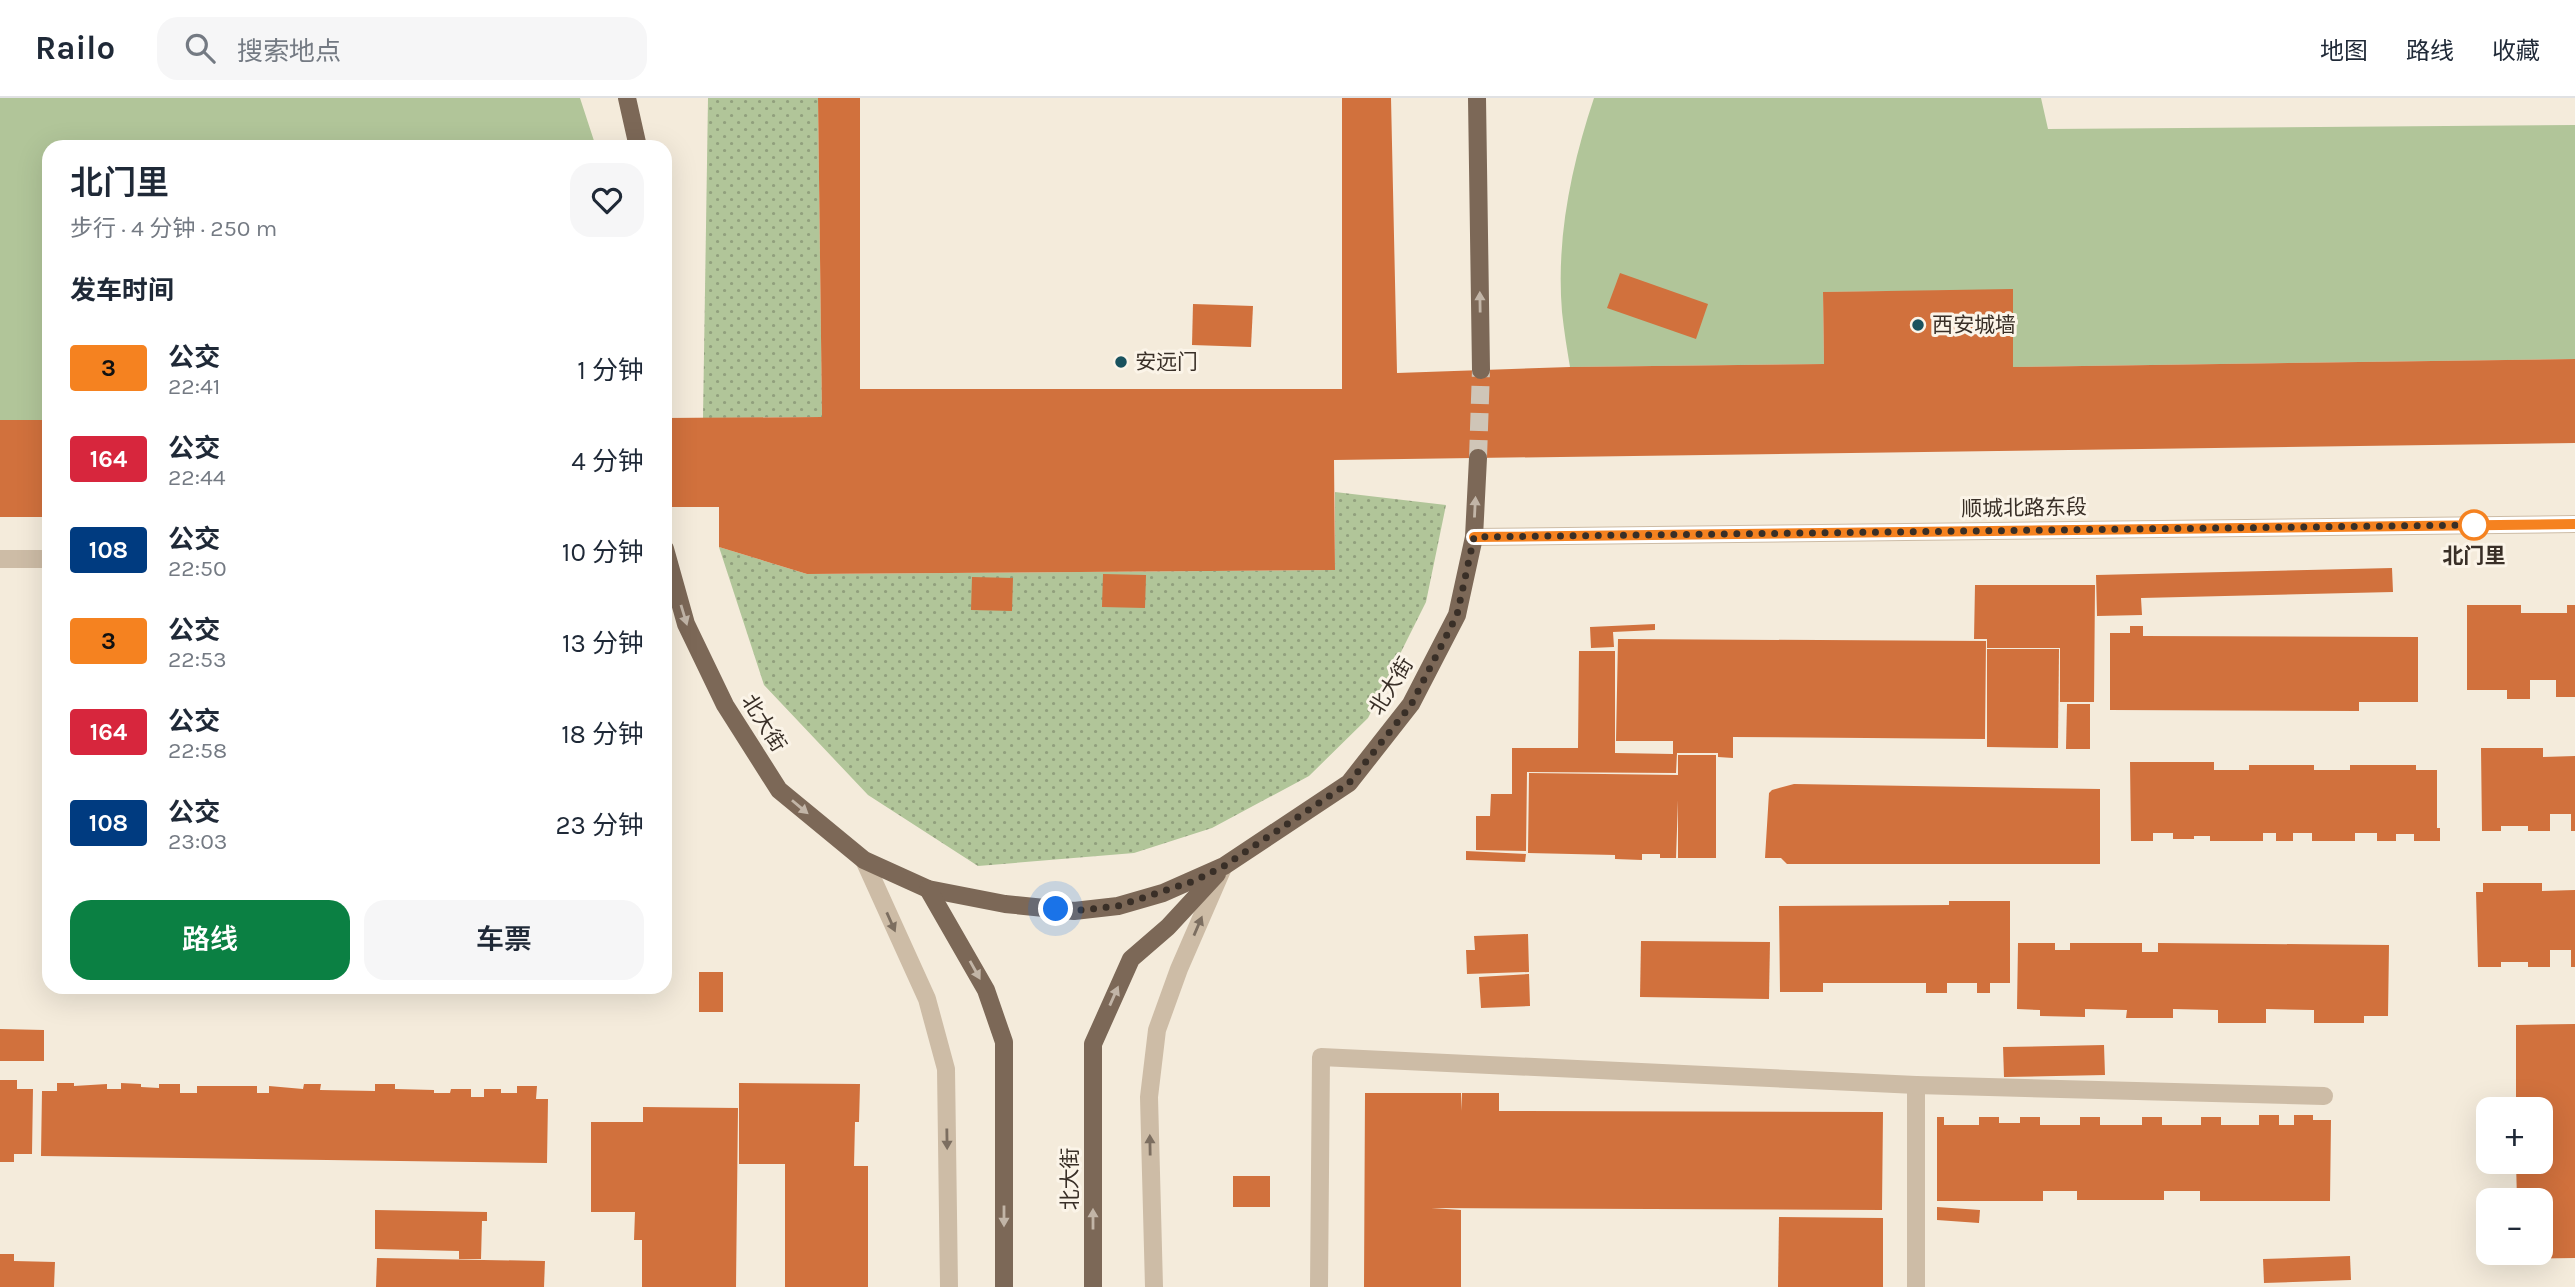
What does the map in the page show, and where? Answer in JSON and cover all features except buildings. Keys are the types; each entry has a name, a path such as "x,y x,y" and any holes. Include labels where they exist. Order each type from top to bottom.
{"main road":[{"path":"630,98 637,140"},
{"path":"1477,98 1481,370"},
{"path":"1476,166 1487,98"},
{"name":"北大街","path":"672,575 686,624 725,705 772,779 779,789 864,860 928,889 1005,904 1073,911 1118,906 1163,893 1224,866 1349,783 1411,705 1457,615 1474,537 1478,458"},
{"name":"北大街","path":"1093,1287 1093,1044 1130,959 1168,927 1224,866"},
{"path":"928,889 986,990 1004,1042 1004,1287"}],"street":[{"name":"顺城北路东段","path":"1474,537 2575,524"},
{"path":"0,559 42,559"},
{"path":"864,860 927,999 946,1069 949,1287"},
{"path":"1154,1287 1149,1097 1157,1030 1179,970 1224,866"},
{"path":"1319,1287 1321,1057 1916,1085 2324,1096"},
{"path":"1916,1085 1916,1287"}],"green space":[{"path":"0,98 580,98 594,140 42,140 42,420 0,420"},
{"path":"708,98 818,98 822,417 703,418"},
{"path":"1594,98 2041,98 2048,129 2575,125 2575,359 2013,367 2013,290 1823,292 1824,364 1570,367 1562,312 1563,230 1578,150"},
{"path":"1335,492 1446,505 1426,602 1368,718 1309,776 1212,828 1134,853 978,866 868,795 764,685 719,547 807,574 1335,570"}],"tunnel":[{"path":"1478,458 1481,370"}],"bus line":[{"name":"3","path":"1474,537 2575,524"}],"place":[{"name":"西安城墙","path":"1918,325"},
{"name":"安远门","path":"1121,362"},
{"name":"北门里","path":"2474,525"}],"route":[{"path":"1056,909 1073,911 1118,906 1194,881 1224,866 1349,783 1411,705 1457,615 1474,537 2474,525"}]}
